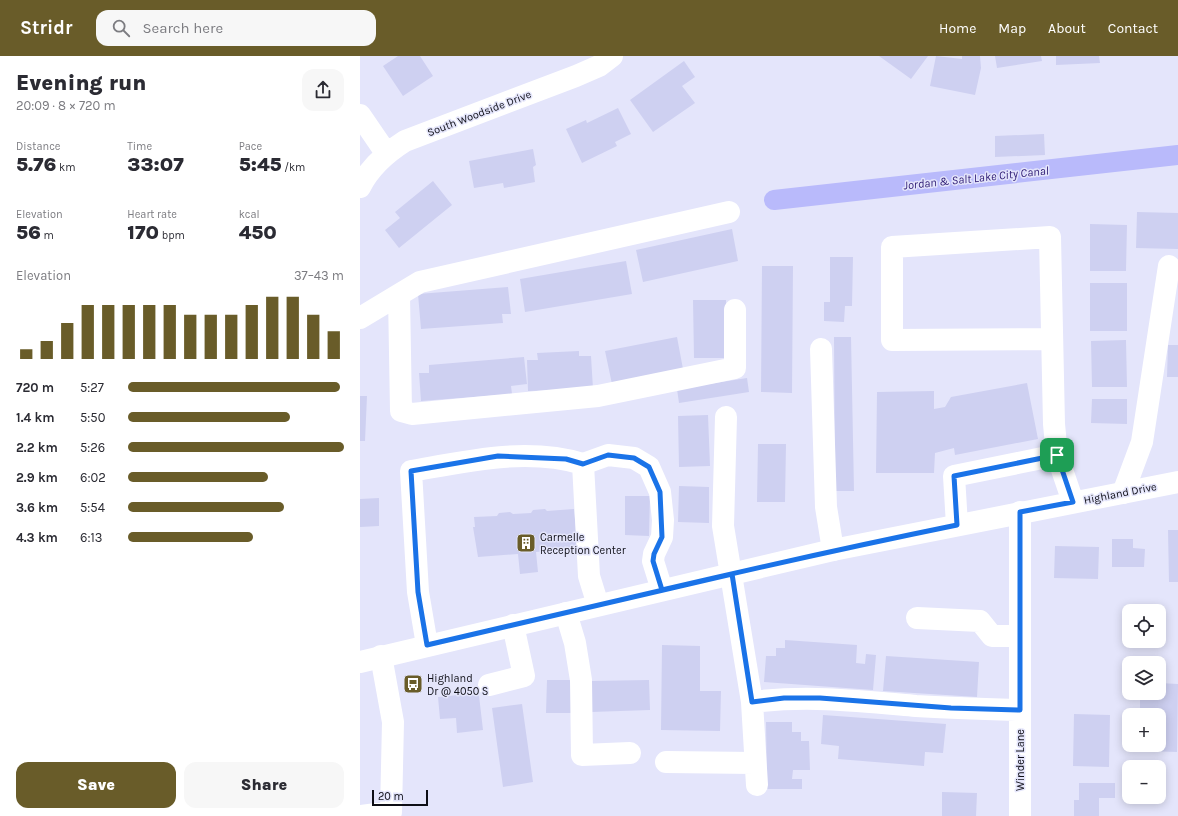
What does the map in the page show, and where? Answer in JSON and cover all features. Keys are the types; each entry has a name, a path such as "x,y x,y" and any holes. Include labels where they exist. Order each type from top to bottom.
{"main road":[{"name":"South Woodside Drive","path":"360,187 364,178 386,153 405,141 576,76 599,66 612,56"},
{"path":"360,115 386,153"},
{"path":"360,318 420,282 729,212"},
{"path":"1052,338 892,340 892,247 1050,237 1054,424 1057,455 1073,502"},
{"path":"1123,493 1142,442 1169,266"},
{"path":"399,295 401,411 412,414 598,396 735,368 735,310"},
{"path":"821,350 826,507 833,550"},
{"path":"726,417 723,526 752,702 757,785"},
{"path":"427,645 418,592 411,471 498,456 566,459 583,464 608,455 634,458 649,467 660,492 663,520 662,537 654,554 653,561 662,590"},
{"path":"957,525 954,476 1057,455"},
{"path":"583,464 589,576 598,605"},
{"name":"Highland Drive","path":"360,662 833,550 1020,512 1123,493 1178,479"},
{"name":"Winder Lane","path":"1020,512 1020,816"},
{"path":"566,613 575,643 581,680 582,755 630,754"},
{"path":"917,618 980,621 992,636 1020,636"},
{"path":"489,684 524,676 513,625"},
{"path":"360,816 391,812 393,722 381,656"},
{"path":"752,702 784,698 820,698 951,708 1020,710"},
{"path":"666,762 755,762"}],"building":[{"path":"398,56 420,56 433,76 403,96 383,66"},
{"path":"879,56 928,56 911,79"},
{"path":"936,56 962,59 962,56 980,56 981,68 975,95 930,86"},
{"path":"995,56 1041,56 1042,61 997,68"},
{"path":"1056,56 1099,56 1100,63 1056,65"},
{"path":"684,61 695,77 682,86 695,103 653,132 630,100"},
{"path":"618,108 631,134 615,142 617,146 582,163 566,129 586,120 587,123"},
{"path":"1044,134 1045,155 995,157 995,136"},
{"path":"533,149 536,165 533,167 535,182 504,188 503,183 474,188 469,161"},
{"path":"433,181 452,205 399,248 385,230 400,218 395,212"},
{"path":"1137,212 1178,213 1178,249 1136,248"},
{"path":"1090,224 1127,225 1126,271 1090,271"},
{"path":"732,229 738,261 643,282 636,250"},
{"path":"830,257 853,257 852,306 845,306 844,322 824,321 824,302 830,302"},
{"path":"626,261 632,294 525,312 520,279"},
{"path":"762,266 793,266 792,393 761,392"},
{"path":"1090,283 1127,283 1127,331 1090,331"},
{"path":"508,287 511,314 502,314 503,323 421,329 418,294"},
{"path":"693,300 726,300 727,358 694,358"},
{"path":"677,337 683,369 612,384 605,351"},
{"path":"834,337 851,337 854,491 835,491"},
{"path":"1126,340 1127,387 1092,387 1091,341"},
{"path":"1168,345 1178,345 1178,377 1167,377"},
{"path":"579,351 579,356 591,356 593,389 528,391 527,360 538,360 537,353"},
{"path":"524,357 527,384 511,386 512,394 421,401 419,373 429,373 429,365"},
{"path":"747,378 749,392 679,403 677,389"},
{"path":"1027,383 1038,439 955,455 954,448 935,453 934,473 876,473 877,392 934,391 934,409 945,407 951,397"},
{"path":"360,396 367,396 365,441 360,441"},
{"path":"1092,399 1127,399 1127,424 1091,423"},
{"path":"708,415 710,466 679,467 678,416"},
{"path":"758,444 786,444 785,502 757,502"},
{"path":"679,486 709,487 709,523 678,522"},
{"path":"625,496 650,496 649,536 625,535"},
{"path":"379,498 379,526 360,527 360,499"},
{"name":"Carmelle Reception Center","path":"545,509 547,511 574,509 578,549 536,552 538,572 520,574 518,554 478,557 473,527 475,527 474,517 497,516 499,513 510,512 513,514 531,513 533,510"},
{"path":"1168,530 1178,530 1178,582 1169,582"},
{"path":"1112,539 1133,539 1133,548 1145,549 1144,567 1112,567"},
{"path":"1055,546 1099,547 1098,579 1054,578"},
{"path":"785,640 857,645 856,663 865,664 866,654 876,655 873,690 764,682 766,656 776,656 776,648 785,648"},
{"path":"662,645 700,646 700,691 721,691 720,731 661,730"},
{"path":"886,656 979,662 977,697 883,691"},
{"path":"547,680 576,680 576,713 546,713"},
{"path":"649,680 650,710 591,712 590,681"},
{"path":"1166,683 1178,684 1177,752 1166,752 1166,708 1140,708 1140,700 1166,700"},
{"path":"478,687 483,730 457,733 456,718 440,719 438,697 459,695 459,689"},
{"path":"522,704 533,782 503,787 492,708"},
{"path":"1074,714 1110,715 1109,767 1073,766"},
{"path":"823,715 946,724 943,753 925,752 924,766 838,759 839,746 821,744"},
{"path":"766,722 792,722 792,732 801,732 801,741 809,741 810,770 793,770 792,779 802,779 802,789 767,789"},
{"path":"1079,783 1115,783 1115,798 1099,798 1099,816 1074,816 1074,800 1079,800"},
{"path":"942,792 977,793 976,816 942,816"}],"waterway":[{"name":"Jordan & Salt Lake City Canal","path":"774,200 1178,155"}],"place":[{"name":"Carmelle Reception Center","path":"526,543"},
{"name":"Highland Dr @ 4050 S","path":"413,684"}],"route":[{"path":"608,455 634,458 649,467 660,492 663,520 662,537 658,549 654,554 653,561 662,590 833,550 957,525 954,476 1057,455 1073,502 1020,512 1020,710 951,708 820,698 784,698 752,702 732,574 427,645 418,592 411,471 498,456 566,459 583,464 608,455"}]}
